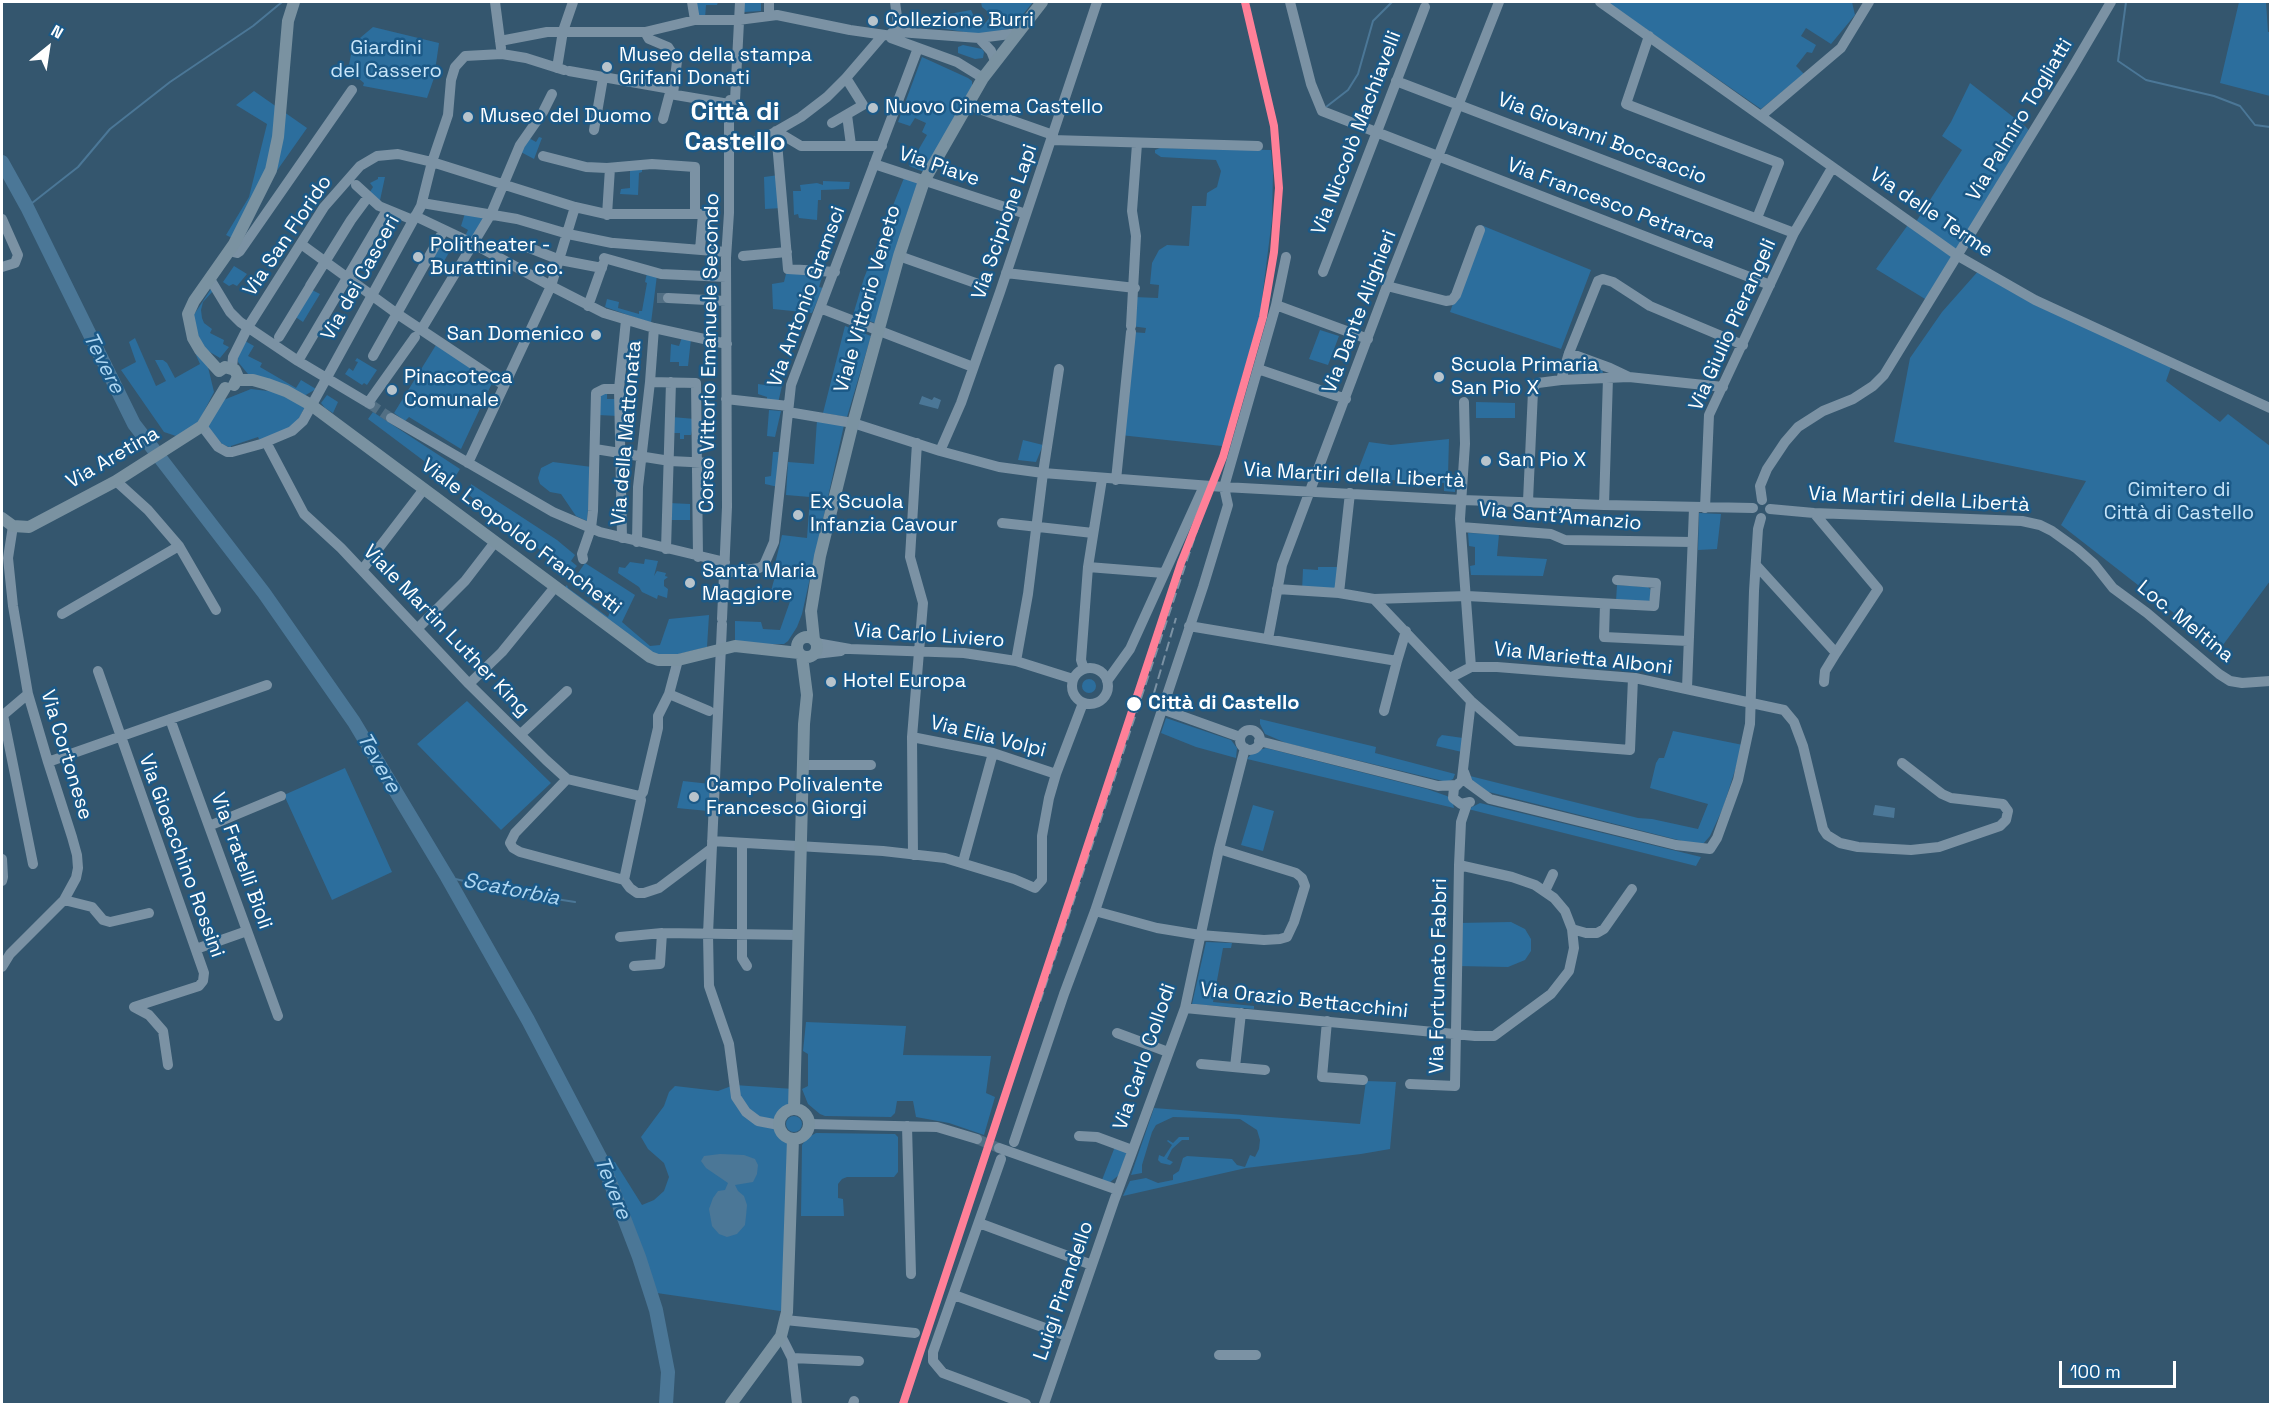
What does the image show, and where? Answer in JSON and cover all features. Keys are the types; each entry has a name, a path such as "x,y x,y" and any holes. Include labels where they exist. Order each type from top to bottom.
{"main road":[{"path":"225,369 217,381 225,388 234,386 237,373 225,369 200,350 193,338 188,314 194,301 229,251 256,203 271,170 276,151 285,74 288,21 294,2"},
{"name":"Viale Vittorio Veneto","path":"794,1109 807,648 820,556 853,423 899,256 924,182 983,78 1042,2"},
{"name":"Viale Leopoldo Franchetti","path":"237,380 267,384 286,391 311,405 650,657 658,660 678,660 735,646 769,649 807,648"},
{"name":"Via Aretina","path":"13,526 29,527 39,523 132,472 191,434 202,426 225,388"},
{"path":"2,518 13,526"},
{"path":"794,1109 804,1113 809,1124 805,1135 792,1139 783,1134 779,1125 782,1115 794,1109"},
{"path":"731,1404 781,1336 785,1320 792,1139"}],"street":[{"path":"495,2 502,54"},
{"path":"561,69 563,31 573,2"},
{"path":"692,2 695,20"},
{"name":"Corso Vittorio Emanuele Secondo","path":"740,2 730,145 729,213 732,256 726,277 724,568 708,934 709,986 729,1044 736,1097 746,1112 758,1121 779,1125"},
{"path":"769,2 769,16"},
{"path":"895,2 891,38 957,62 983,78"},
{"name":"Via Scipione Lapi","path":"940,451 1006,273 1097,2"},
{"name":"Via Francesco Petrarca","path":"1290,2 1311,84 1322,111 1770,285"},
{"name":"Via Dante Alighieri","path":"1268,639 1282,565 1387,286 1499,2"},
{"name":"Via delle Terme","path":"1600,2 1958,256 2035,300 2271,408"},
{"path":"1761,115 1841,48 1869,2"},
{"name":"Via Palmiro Togliatti","path":"1762,500 1760,486 1767,469 1798,427 1822,411 1853,399 1873,387 1884,375 2109,4"},
{"name":"Via Niccolò Machiavelli","path":"1323,272 1425,7"},
{"path":"500,41 563,31 611,34 645,32 695,20 738,20 777,15 850,30 891,34 979,38 1018,33"},
{"path":"645,32 650,39 668,47 677,61 663,119"},
{"path":"730,145 761,140 801,117 828,97 891,34"},
{"path":"1649,36 1626,104 1779,163 1757,218"},
{"path":"979,38 996,60"},
{"name":"Via Antonio Gramsci","path":"724,568 759,568 764,565 774,542 791,386 918,48"},
{"name":"Via dei Casceri","path":"202,426 218,447 227,452 266,442 298,427 422,203 432,162 448,115 454,67 465,56 502,54 526,58 561,69 603,78 732,102"},
{"path":"594,130 603,78"},
{"path":"832,123 863,105 846,78"},
{"name":"Via Giovanni Boccaccio","path":"1396,81 1794,233"},
{"path":"229,251 237,253 240,251 352,90"},
{"path":"210,279 230,312 248,327 277,340 297,361 369,404 419,332 474,244 491,214 520,145 543,112 552,94"},
{"path":"968,105 1052,138 1137,144 1258,146"},
{"path":"847,115 851,145"},
{"path":"776,131 801,146 882,146"},
{"path":"776,131 788,269 835,272"},
{"path":"1116,480 1135,288 1136,236 1132,211 1137,144"},
{"name":"Via San Florido","path":"225,369 248,327 324,207 351,181 360,166 377,156 402,155 432,162 505,183 575,207 607,214 699,214"},
{"path":"543,156 587,167 610,168 652,164 695,167 700,250"},
{"name":"Via Piave","path":"874,164 924,182 966,191 1026,214"},
{"path":"607,214 610,168"},
{"name":"Via Giulio Pierangeli","path":"1699,508 1709,415 1794,233 1832,168"},
{"path":"351,181 387,210 414,218 474,244 588,306 654,328 727,344"},
{"path":"277,340 324,262 368,197"},
{"path":"422,203 511,218 611,243 700,250 732,256 787,252"},
{"path":"468,463 550,286 575,207"},
{"path":"297,361 387,210"},
{"path":"2,219 18,255 15,263 2,267"},
{"path":"374,356 444,230"},
{"path":"1387,286 1446,301 1452,300 1456,296 1480,230"},
{"path":"588,306 611,243"},
{"path":"301,244 419,332 504,385"},
{"path":"522,245 560,260 603,263 616,261 661,274 726,277"},
{"path":"899,256 984,286"},
{"path":"1014,1143 1095,912 1228,505 1224,487 1276,305 1286,257"},
{"path":"1006,273 1135,288"},
{"path":"1561,380 1569,353 1598,281 1603,279 1613,282 1650,306 1743,345"},
{"path":"668,298 726,301"},
{"path":"1276,305 1368,339"},
{"path":"820,308 973,367"},
{"path":"622,538 620,389 626,320"},
{"name":"Via della Mattonata","path":"637,542 640,456 650,382 654,328"},
{"path":"1569,353 1629,377"},
{"path":"1016,661 1028,594 1042,473 1059,369"},
{"path":"1258,369 1346,399"},
{"path":"1528,501 1533,391 1538,383 1629,377 1723,387"},
{"path":"1604,506 1608,378"},
{"path":"650,382 696,383 698,557"},
{"path":"666,549 670,460 669,382"},
{"path":"583,559 582,555 591,528 596,393 620,389"},
{"name":"Via Martiri della Libertà","path":"726,399 853,423 999,467 1042,473 1204,486 1462,500 1604,506 1752,508"},
{"path":"1464,402 1465,444 1461,527 1471,668"},
{"path":"391,418 532,501 591,528 698,557 724,568"},
{"name":"Viale Martin Luther King","path":"266,442 304,514 341,548 470,684 567,778 639,796"},
{"path":"913,855 912,737 923,603 910,557 917,443"},
{"path":"595,449 670,460 711,463"},
{"path":"1084,669 1081,660 1088,567 1102,478"},
{"path":"116,481 148,510 179,546 216,610"},
{"path":"622,486 638,487"},
{"path":"1107,681 1130,650 1204,486"},
{"path":"362,570 424,489"},
{"path":"1340,593 1350,493"},
{"path":"1762,500 1769,504 1770,509 1768,514 1761,518 1754,514 1752,508 1756,501 1762,500"},
{"path":"1687,688 1692,542 1699,508"},
{"name":"Via Martiri della Libertà","path":"1770,509 1814,513 2022,521 2040,525 2077,549 2094,564 2113,588"},
{"path":"1814,513 1878,589 1836,653 1825,672 1824,682"},
{"path":"1259,741 1438,786 1464,785 1490,799 1676,845 1710,849 1717,838 1738,780 1749,734 1756,565 1761,518"},
{"path":"1002,523 1093,533"},
{"name":"Via Cortonese","path":"2,967 10,954 64,900 76,878 77,855 28,694 13,606 8,558 13,526"},
{"name":"Via Sant'Amanzio","path":"1461,527 1551,534 1565,540 1692,542"},
{"path":"417,628 465,581 495,542"},
{"path":"62,614 179,546"},
{"path":"1756,565 1836,653"},
{"path":"1088,567 1164,573"},
{"path":"1277,589 1340,593 1374,599 1467,596 1654,606 1656,583 1617,580"},
{"path":"470,684 502,652 555,587"},
{"name":"Loc. Meltina","path":"2113,588 2230,681 2242,683 2271,681"},
{"path":"1374,599 1407,631 1471,701 1517,741 1630,750 1633,678"},
{"path":"1605,603 1604,637 1688,641"},
{"path":"1189,626 1397,661"},
{"path":"1384,711 1407,631"},
{"name":"Via Carlo Liviero","path":"807,648 964,653 1016,661 1073,679"},
{"path":"624,880 641,800 639,796 648,771 660,709 669,694 678,660"},
{"name":"Via Marietta Alboni","path":"1450,678 1471,668 1497,666 1633,678 1750,703"},
{"path":"1084,669 1099,670 1107,681 1108,687 1103,699 1093,704 1083,703 1074,696 1072,690 1073,679 1084,669"},
{"name":"Via Gioacchino Rossini","path":"98,671 204,973 203,981 199,986 134,1007 149,1015 163,1031 168,1065"},
{"path":"48,762 267,685"},
{"path":"521,734 567,691"},
{"path":"28,694 2,716 33,864"},
{"path":"669,694 710,711"},
{"path":"1469,803 1474,796 1464,785 1464,772 1471,701"},
{"path":"567,778 514,833 510,843 513,848 520,852 624,880 637,893 659,888 712,845 742,843 913,855 963,862 1035,888 1042,880 1042,836 1048,798 1083,703"},
{"path":"1750,703 1784,710 1794,722 1803,746 1823,829 1827,835 1840,843 1858,847 1911,850 1939,847 2000,826 2006,820 2008,811 2003,804 1951,798 1942,794 1902,763"},
{"path":"1162,709 1240,737"},
{"name":"Via Fratelli Bioli","path":"170,718 278,1016"},
{"path":"1247,730 1253,731 1258,735 1259,741 1254,748 1245,748 1240,743 1240,737 1247,730"},
{"name":"Via Elia Volpi","path":"912,737 993,753 1056,774"},
{"name":"Via Carlo Collodi","path":"1118,1190 1185,1008 1219,849 1245,748"},
{"path":"963,862 993,753"},
{"path":"804,765 871,765"},
{"path":"1454,799 1453,791 1464,785"},
{"path":"1438,786 1461,804 1490,799"},
{"path":"209,826 281,796"},
{"name":"Via Fortunato Fabbri","path":"1410,1084 1455,1086 1461,822 1454,799"},
{"name":"Via Fortunato Fabbri","path":"1461,822 1469,803"},
{"path":"742,843 742,958 747,966"},
{"path":"1095,912 1157,928 1200,935 1264,939 1287,937 1305,886 1302,878 1296,873 1219,849"},
{"path":"2,859 2,881"},
{"path":"1459,865 1512,877 1545,891 1566,911 1572,928 1586,933 1597,933 1604,928 1632,889"},
{"path":"1545,891 1553,874"},
{"path":"64,900 92,907 103,920 110,922 149,913"},
{"name":"Via Orazio Bettacchini","path":"1185,1008 1494,1036 1551,994 1569,971 1574,948 1572,928"},
{"path":"196,949 247,930"},
{"path":"620,937 662,933 799,935"},
{"path":"634,966 660,964 662,933"},
{"path":"1235,1067 1241,1013"},
{"path":"1327,1021 1322,1077 1363,1080"},
{"path":"1117,1033 1168,1052"},
{"path":"1201,1065 1265,1070"},
{"path":"809,1124 937,1127 976,1139"},
{"path":"907,1125 911,1274"},
{"path":"1079,1136 1097,1137 1132,1150"},
{"path":"1026,1404 943,1373 933,1361 933,1352 979,1223 1000,1154 1023,1156 1118,1190"},
{"name":"Luigi Pirandello","path":"1044,1404 1118,1190"},
{"path":"979,1223 1092,1265"},
{"path":"954,1295 1067,1336"},
{"path":"785,1320 915,1333"},
{"path":"781,1336 792,1358 797,1404"},
{"path":"1219,1355 1256,1355"},
{"path":"792,1358 859,1361"}],"green space":[{"path":"693,2 718,2 717,5 706,5 705,18 696,18"},
{"path":"744,2 761,2 761,11 744,12"},
{"path":"981,2 1033,2 1012,28 981,35 905,22 971,10 980,29 992,15 982,7"},
{"path":"1607,2 1852,2 1855,15 1831,44 1806,28 1801,36 1816,45 1812,53 1807,52 1796,66 1804,74 1761,109"},
{"path":"2239,2 2266,2 2268,32 2270,32 2270,96 2220,83"},
{"name":"Giardini del Cassero","path":"373,27 439,43 434,78 427,98 363,86 364,83 358,78 358,71 349,65 352,49 360,38"},
{"path":"963,45 982,49 983,58 975,59 958,53 958,47"},
{"path":"922,57 972,81 972,86 924,172 909,166 927,135 922,132 926,123 915,118 910,126 898,122"},
{"path":"1970,83 2032,134 1930,302 1876,269 1910,222 1914,225 1962,150 1942,136"},
{"path":"254,91 307,128 264,189 234,239 226,235 249,197 267,124 236,105"},
{"path":"527,137 536,142 539,137 542,138 534,159 519,151"},
{"path":"1160,148 1271,150 1272,219 1260,315 1222,446 1120,435 1131,332 1145,333 1146,328 1131,326 1134,297 1158,298 1159,285 1150,284 1152,263 1159,250 1167,245 1189,246 1192,206 1206,206 1207,193 1217,187 1221,171 1216,160 1161,157 1155,153 1155,150"},
{"path":"630,168 642,169 639,173 638,195 620,194 621,189 630,188"},
{"path":"779,175 782,208 765,209 764,177"},
{"path":"378,177 385,177 379,205 368,195 373,187 370,183"},
{"path":"904,178 918,183 875,323 853,315 864,278"},
{"path":"823,181 850,182 849,189 821,190 817,220 799,218 798,214 794,215 793,191 801,191 800,185 817,183 823,185"},
{"path":"466,210 487,214 473,240 465,236 468,230 461,226"},
{"path":"1481,225 1591,270 1561,349 1450,312"},
{"path":"439,242 451,249 443,263 431,255"},
{"path":"234,266 247,274 237,286 233,284 229,286 223,282"},
{"name":"Cimitero di Città di Castello","path":"1980,269 2172,364 2166,381 2220,422 2228,414 2270,446 2270,581 2220,649 2061,525 2086,481 1894,442 1910,358 1942,312"},
{"path":"787,270 823,274 819,287 823,288 812,313 773,309 772,284 784,282"},
{"path":"647,273 657,275 651,323 605,307 607,299 619,302 618,308 639,314 639,311 642,311"},
{"path":"211,289 213,291 203,302 202,318 204,323 212,329 210,333 224,340 223,344 229,347 220,358 203,348 195,336 193,316"},
{"path":"310,289 320,294 303,322 294,316"},
{"path":"845,326 871,336 847,417 823,413"},
{"path":"1320,330 1339,336 1328,365 1309,359"},
{"path":"682,337 691,339 688,366 679,366 679,362 670,362 671,344 679,346"},
{"path":"135,338 156,386 166,381 155,360 163,360 167,363 175,378 200,364 196,355 198,353 208,367 214,392 198,423 176,436 164,432 121,370 136,362 129,342"},
{"path":"245,341 254,346 248,356 262,363 260,367 296,388 301,380 316,389 304,396 248,374 238,362 238,354"},
{"path":"436,345 493,381 461,449 409,417 405,421 394,413"},
{"path":"357,358 377,370 367,385 364,383 362,385 345,374 349,368 353,371 358,362 355,361"},
{"path":"1575,362 1602,369 1603,373 1572,374"},
{"path":"766,381 778,382 782,386 778,403 767,401 767,397 758,394 758,384 765,385"},
{"path":"251,389 276,392 305,407 293,426 260,441 258,437 231,446 231,448 222,444 206,425 221,401"},
{"path":"607,392 607,399 618,399 618,416 598,415 599,394"},
{"path":"327,395 338,402 333,413 321,403"},
{"path":"1476,402 1515,403 1515,418 1476,418"},
{"path":"769,410 781,411 775,437 767,436"},
{"path":"373,412 460,469 452,482 368,419"},
{"path":"672,417 695,419 691,435 684,435 684,439 680,439 680,433 672,433"},
{"path":"817,420 844,425 802,614 797,627 784,644 735,644 735,621 761,622 763,629 780,630 793,593 771,591 777,569 774,568 782,535 807,538 810,497 786,495 788,462 814,464"},
{"path":"1449,439 1448,475 1456,476 1455,492 1444,491 1444,483 1355,478 1369,442 1391,445"},
{"path":"1023,440 1043,445 1036,462 1018,460"},
{"path":"773,452 781,452 778,487 765,484 765,477 771,476"},
{"path":"553,462 592,467 587,521 576,516 561,494 550,492 540,484 538,478 541,468"},
{"path":"471,484 557,540 575,555 571,561 577,566 570,573 465,492 470,490"},
{"path":"669,503 690,504 690,520 669,520"},
{"path":"1699,513 1721,514 1717,549 1698,550"},
{"path":"1468,533 1499,534 1497,556 1547,559 1543,576 1471,575 1470,566 1475,565 1475,547 1469,546"},
{"path":"645,559 658,561 654,576 657,571 666,573 665,576 668,577 664,580 664,586 668,589 667,598 658,595 657,599 642,592 639,587 618,573 619,567 625,568 630,562 644,564"},
{"path":"585,563 635,595 622,622 650,646 660,645 669,619 709,615 707,647 679,654 656,655 563,589 567,585 608,617 613,604 576,576"},
{"path":"1318,567 1341,567 1339,593 1302,591 1303,569 1318,570"},
{"path":"1617,585 1648,587 1652,591 1651,599 1647,603 1616,601"},
{"path":"1086,679 1092,679 1096,686 1092,693 1086,693 1082,689 1082,683"},
{"path":"467,701 551,783 501,830 417,744"},
{"path":"1166,718 1231,740 1237,748 1236,758 1196,747 1161,733"},
{"path":"1260,719 1376,747 1375,753 1455,774 1453,779 1447,782 1286,743 1265,734"},
{"path":"1673,731 1743,745 1723,808 1710,836 1703,844 1698,845 1477,789 1470,776 1638,818 1698,829 1708,804 1650,788 1656,763 1659,758 1664,758"},
{"path":"1442,735 1463,738 1462,752 1436,746"},
{"path":"1266,748 1427,789 1447,796 1452,800 1454,808 1247,759 1253,752"},
{"path":"345,768 392,872 332,900 284,795"},
{"name":"Campo Polivalente Francesco Giorgi","path":"683,781 710,784 708,811 677,808"},
{"path":"1480,803 1701,857 1696,866 1468,809"},
{"path":"1253,805 1274,811 1263,851 1241,845"},
{"path":"1511,922 1525,929 1531,939 1531,951 1525,960 1508,967 1457,966 1458,923"},
{"path":"1206,942 1232,943 1231,948 1223,948 1213,1002 1254,1006 1254,1009 1192,1004"},
{"path":"806,1022 906,1026 903,1055 991,1056 986,1093 995,1097 984,1135 949,1123 916,1117 913,1101 897,1101 895,1113 891,1117 820,1114 808,1104 802,1089 808,1086 808,1054 803,1051"},
{"path":"1366,1081 1396,1082 1390,1149 1246,1168 1123,1196 1130,1181 1146,1178 1158,1183 1173,1180 1173,1175 1179,1171 1183,1158 1187,1156 1232,1159 1237,1165 1245,1167 1250,1155 1255,1157 1259,1149 1260,1140 1257,1130 1240,1119 1173,1117 1156,1125 1142,1165 1142,1173 1131,1175 1154,1108 1360,1124"},
{"path":"734,1085 794,1089 790,1110 784,1113 779,1122 783,1134 788,1137 787,1312 650,1292 622,1210 602,1161 615,1162 642,1205 654,1200 664,1191 669,1177 664,1163 648,1149 641,1137 664,1106 669,1092 675,1086 718,1091"},
{"path":"791,1116 797,1116 802,1124 800,1130 791,1132 786,1127 786,1121"},
{"path":"816,1133 895,1134 898,1137 898,1172 894,1177 847,1177 842,1179 838,1184 838,1198 843,1199 844,1216 801,1216 802,1145 807,1138"},
{"path":"1179,1137 1189,1137 1189,1140 1182,1140 1172,1149 1167,1159 1173,1162 1170,1165 1161,1163 1158,1160 1159,1155 1164,1157 1172,1145 1167,1141 1173,1143"},
{"path":"1116,1144 1128,1149 1119,1175 1109,1183 1102,1180"}],"shaded area":[{"path":"922,396 932,400 934,397 941,400 938,409 919,404"},
{"path":"1875,805 1895,808 1894,818 1873,815"},
{"path":"744,1155 755,1159 758,1165 753,1182 735,1185 744,1196 747,1205 745,1225 737,1234 727,1237 719,1234 712,1226 709,1209 718,1191 725,1190 728,1183 706,1168 701,1161 704,1156"}],"waterway":[{"path":"27,207 78,167 110,129 170,82 253,26 282,2"},
{"path":"1326,107 1348,90 1358,74 1373,21 1392,2"},
{"path":"2126,2 2118,61 2146,80 2214,96 2240,106 2255,125 2270,127"},
{"name":"Tevere","path":"2,162 27,207 134,424 264,593 354,722 447,877 528,1020 602,1161 639,1257 656,1310 668,1372 666,1404"},
{"name":"Scatorbia","path":"447,877 511,892 575,902"}],"tunnel":[{"path":"657,298 668,298"},
{"path":"370,404 391,418"},
{"path":"977,1139 999,1148"}],"railway":[{"path":"1022,1041 1040,1002 1208,497"},
{"path":"1154,693 1176,618"}],"transit line":[{"path":"903,1404 1181,563 1223,457 1263,317 1274,252 1279,188 1274,126 1245,2"}],"place":[{"name":"Collezione Burri","path":"873,21"},
{"name":"Museo della stampa Grifani Donati","path":"607,67"},
{"name":"Nuovo Cinema Castello","path":"873,108"},
{"name":"Museo del Duomo","path":"468,117"},
{"name":"Politheater - Burattini e co.","path":"418,257"},
{"name":"San Domenico","path":"596,335"},
{"name":"Scuola Primaria San Pio X","path":"1439,377"},
{"name":"Pinacoteca Comunale","path":"392,390"},
{"name":"San Pio X","path":"1486,461"},
{"name":"Ex Scuola Infanzia Cavour","path":"798,515"},
{"name":"Santa Maria Maggiore","path":"690,583"},
{"name":"Hotel Europa","path":"831,682"},
{"name":"Città di Castello","path":"1134,704"},
{"name":"Campo Polivalente Francesco Giorgi","path":"694,797"}],"district":[{"name":"Città di Castello","path":"735,128"}]}
